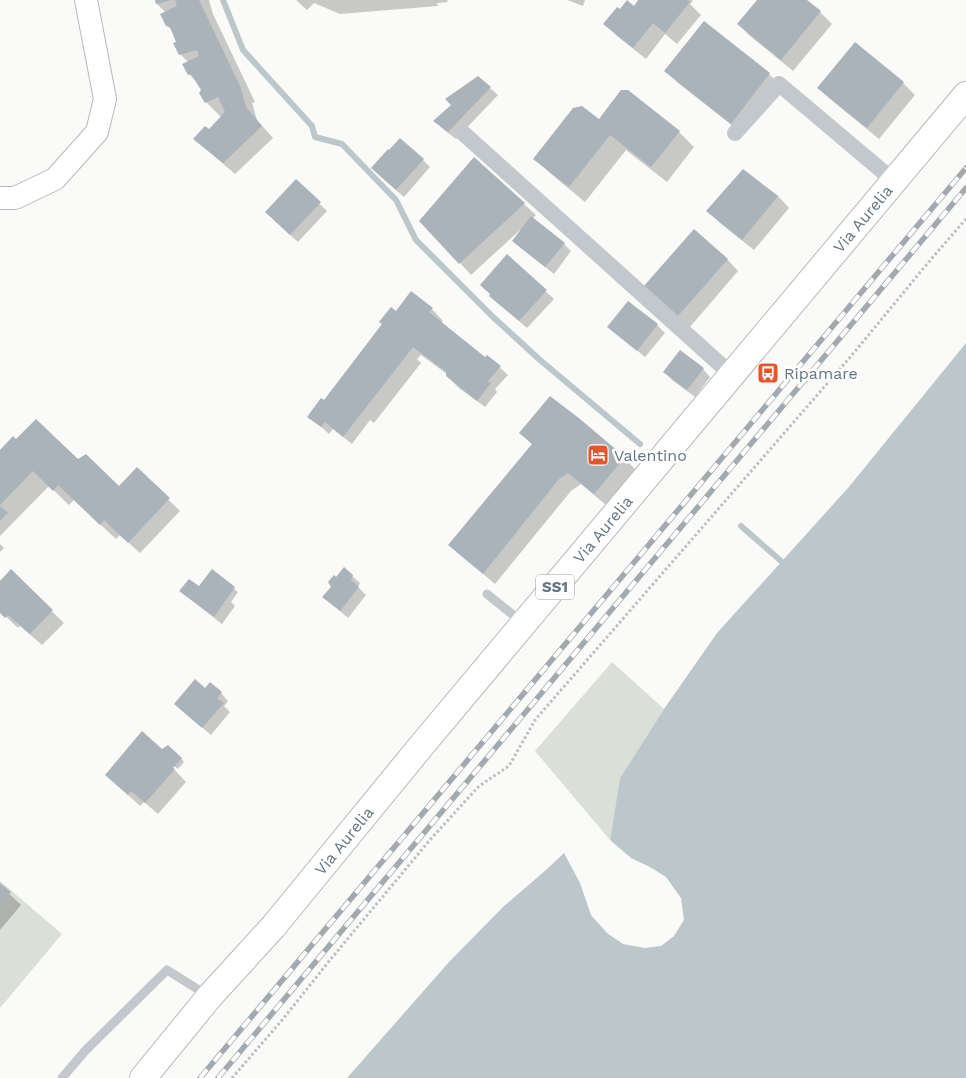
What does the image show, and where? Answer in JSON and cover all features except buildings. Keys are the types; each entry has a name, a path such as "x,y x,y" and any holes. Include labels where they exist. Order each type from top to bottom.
{"main road":[{"name":"Via Aurelia","path":"143,1078 210,996 273,927 966,95"}],"street":[{"path":"0,198 16,198 55,179 96,132 105,98 86,0"},
{"path":"735,134 779,84 894,181"},
{"path":"463,133 732,375"}],"lane":[{"path":"486,594 524,624"},
{"path":"62,1078 85,1051 167,970 210,996"}],"path":[{"path":"232,1078 478,786 509,766 535,720 852,355 966,219"}],"shaded area":[{"path":"966,343 966,1078 347,1078 449,962 503,907 564,853 580,883 591,915 607,933 623,944 645,948 661,946 674,936 684,920 681,898 666,877 631,858 610,840 620,778 664,709 717,633 848,488"},
{"path":"612,662 664,709 620,778 610,840 535,751"},
{"path":"0,881 62,934 0,1008"}],"waterway":[{"path":"223,0 243,50 312,126 315,137 342,144 396,200 416,240 492,316 540,360 640,444"},
{"path":"741,526 781,561"}],"railway":[{"path":"200,1078 966,168"},
{"path":"218,1078 966,188"}],"place":[{"name":"Ripamare","path":"768,373"},
{"name":"Valentino","path":"598,455"}]}
